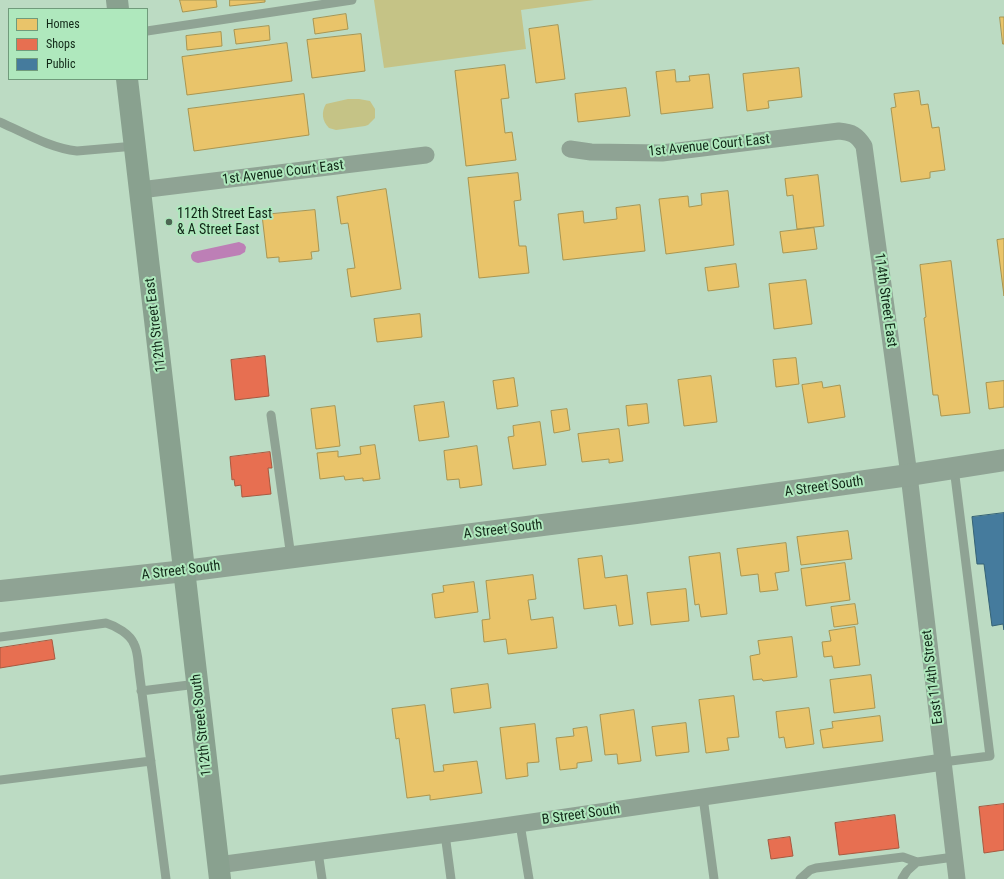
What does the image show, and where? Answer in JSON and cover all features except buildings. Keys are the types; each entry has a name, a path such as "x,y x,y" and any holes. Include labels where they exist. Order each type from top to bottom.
{"main road":[{"name":"112th Street East","path":"127,80 185,571"},
{"name":"112th Street South","path":"185,571 219,872"}],"street":[{"name":"1st Avenue Court East","path":"570,150 591,152 662,153 839,131 849,132"},
{"name":"114th Street East","path":"849,132 854,134 864,146 909,475"},
{"name":"1st Avenue Court East","path":"140,190 426,156"},
{"name":"A Street South","path":"0,591 185,571 636,513 909,475 1004,460"},
{"name":"East 114th Street","path":"909,475 956,879"},
{"name":"B Street South","path":"219,872 318,852 943,762"}],"lane":[{"path":"148,31 352,0"},
{"path":"0,122 56,147 70,150 77,151 135,146"},
{"path":"271,415 291,557"},
{"path":"943,762 990,756 954,468"},
{"path":"0,637 106,623 114,625 130,638 135,645 166,879"},
{"path":"141,691 198,684"},
{"path":"0,780 151,761"},
{"path":"703,797 714,879"},
{"path":"520,824 529,879"},
{"path":"445,834 451,879"},
{"path":"318,852 322,879"},
{"path":"800,879 810,870 816,868 903,857 917,862 954,857"},
{"path":"902,879 907,871 917,862"}],"shaded area":[{"path":"374,0 594,0 521,10 526,49 384,68"},
{"path":"348,99 370,101 375,109 375,118 365,126 336,130 329,128 323,116 323,110 326,104"},
{"path":"239,242 244,244 246,247 245,252 240,255 198,263 191,258 193,252"}],"place":[{"name":"112th Street East & A Street East","path":"169,222"}]}
